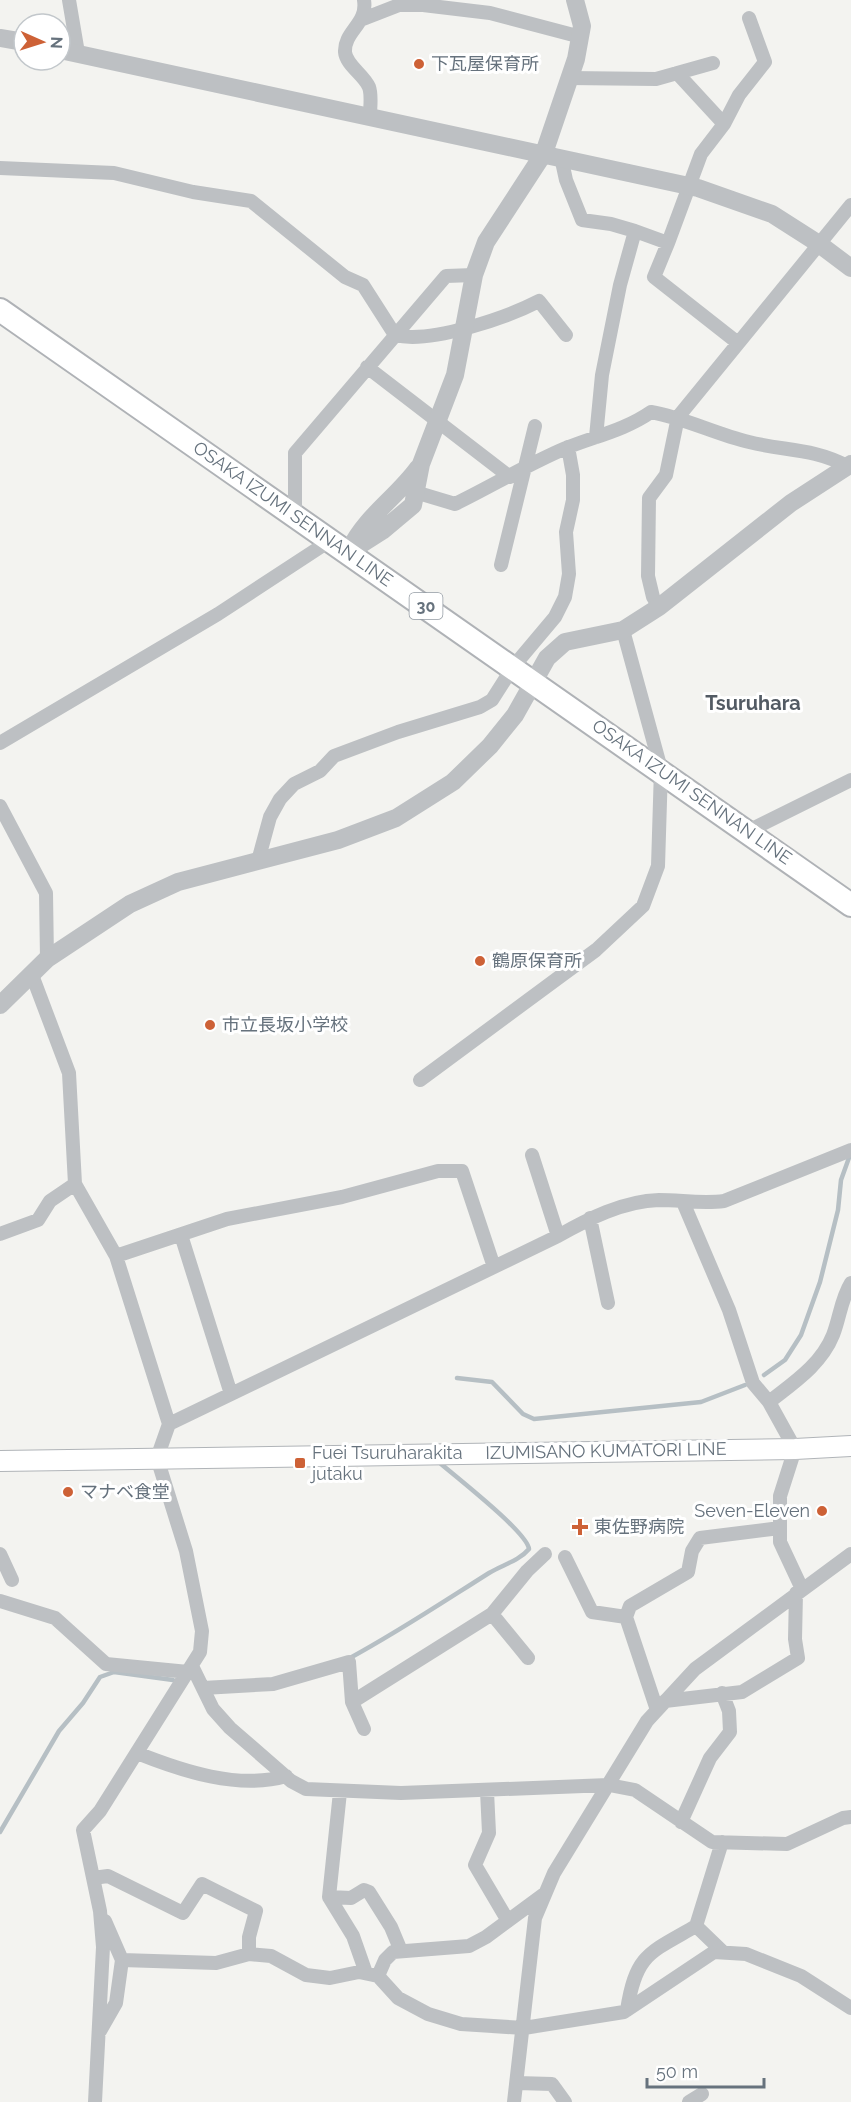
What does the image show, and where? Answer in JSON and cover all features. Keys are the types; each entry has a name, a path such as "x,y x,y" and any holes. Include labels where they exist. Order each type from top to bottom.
{"main road":[{"name":"OSAKA IZUMI SENNAN LINE","path":"0,310 661,769 851,905"},
{"name":"IZUMISANO KUMATORI LINE","path":"0,1461 795,1449 851,1446"}],"street":[{"path":"363,19 364,0"},
{"path":"340,546 382,531 413,506 421,464 455,375 474,275 486,242 552,155 569,78 581,37 579,8 575,0"},
{"path":"370,116 370,90 346,57 348,38 363,19 399,5 423,5 490,13 581,37"},
{"path":"738,343 654,277 701,154 724,124 739,95 765,62 749,18"},
{"path":"72,52 689,186 772,214 851,268"},
{"path":"569,78 656,79 713,63"},
{"path":"677,73 724,124"},
{"path":"552,155 566,180 582,220 611,224 668,243"},
{"path":"0,168 114,173 193,192 251,201 345,277 363,285 395,335 411,339 464,328 516,313 539,301 566,335"},
{"path":"659,607 652,597 648,576 649,498 666,475 673,430 678,417 851,205"},
{"path":"596,437 602,375 620,285 635,231"},
{"path":"295,515 295,453 446,276 474,275"},
{"path":"367,367 510,477"},
{"path":"415,492 455,504 510,477 526,466 568,447 632,425 651,412 678,417 749,442 826,455 849,465"},
{"path":"501,565 535,426"},
{"path":"258,861 270,817 280,799 294,784 320,771 334,756 398,732 480,707 492,700 513,667 555,617 564,597 569,574 566,532 573,500 573,475 568,447"},
{"path":"0,743 357,535 376,512 400,492 421,464"},
{"path":"0,1005 47,959 130,904 168,886 338,840 396,818 453,782 490,746 515,715 547,658 565,642 623,630 659,607 791,503 849,465"},
{"path":"420,1080 596,950 643,906 658,866 661,769 623,630"},
{"path":"748,831 851,780"},
{"path":"0,806 46,893 47,959"},
{"path":"32,975 69,1073 75,1184 116,1256 170,1424 157,1458 186,1551 202,1631 201,1652 100,1811 83,1830 100,1911 103,1947 94,2102"},
{"path":"170,1424 558,1236 590,1218 642,1201 706,1203 724,1201 851,1150"},
{"path":"532,1155 558,1236"},
{"path":"116,1256 227,1220 342,1197 438,1171 462,1171 494,1267"},
{"path":"0,1234 38,1220 50,1201 75,1184"},
{"path":"661,1706 722,1693 742,1692 798,1658 795,1639 799,1591 780,1542 780,1496 795,1449 769,1402 753,1383 729,1310 682,1202"},
{"path":"590,1218 608,1303"},
{"path":"181,1235 231,1394"},
{"path":"769,1402 807,1372 822,1355 833,1335 843,1296 851,1282"},
{"path":"661,1706 626,1617 630,1606 688,1572 692,1551 700,1538 780,1528"},
{"path":"0,1554 12,1580"},
{"path":"352,1702 492,1614 527,1571 545,1554"},
{"path":"514,2102 535,1918 543,1895 647,1720 695,1668 851,1554"},
{"path":"565,1557 592,1612 626,1617"},
{"path":"0,1600 55,1618 106,1664 190,1669"},
{"path":"492,1614 528,1658"},
{"path":"203,1688 273,1684 349,1662 352,1702 364,1729"},
{"path":"190,1669 213,1709 230,1728 286,1776 306,1789 340,1792 487,1791 542,1786 609,1785 635,1790 712,1842 787,1844 843,1818 851,1817"},
{"path":"681,1822 710,1758 730,1732 729,1711 722,1693"},
{"path":"138,1753 168,1765 248,1782 286,1776"},
{"path":"487,1791 489,1833 475,1865 508,1921"},
{"path":"340,1792 329,1897 353,1936 372,1974 398,1998 428,2014 461,2024 524,2028 627,2010 714,1952 746,1954 801,1976 851,2008"},
{"path":"627,2010 632,1982 647,1954 696,1926 723,1842"},
{"path":"93,1878 108,1876 183,1913 202,1884 256,1911 249,1937 249,1954"},
{"path":"329,1897 351,1898 364,1890 369,1892 391,1927 401,1952"},
{"path":"372,1974 393,1953 469,1946 543,1895"},
{"path":"98,2033 116,2003 122,1960 100,1911"},
{"path":"696,1926 723,1952"},
{"path":"122,1960 216,1963 249,1954 271,1956 306,1975 330,1978 359,1972 372,1974"},
{"path":"517,2083 552,2084 565,2102"},
{"path":"689,2102 702,2094"}],"waterway":[{"path":"764,1375 785,1360 801,1335 820,1282 838,1210 841,1180 850,1155"},
{"path":"457,1378 492,1382 523,1414 534,1419 701,1402 745,1385"},
{"path":"350,1658 489,1573 515,1560 529,1549 517,1530 440,1463"},
{"path":"0,1832 59,1731 83,1703 100,1677 114,1672 173,1680"}],"place":[{"name":"下瓦屋保育所","path":"419,64"},
{"name":"鶴原保育所","path":"480,961"},
{"name":"市立長坂小学校","path":"210,1025"},
{"name":"Fuei Tsuruharakita jutaku","path":"300,1463"},
{"name":"マナベ食堂","path":"68,1492"},
{"name":"Seven-Eleven","path":"822,1511"},
{"name":"東佐野病院","path":"580,1527"}],"district":[{"name":"Tsuruhara","path":"753,703"}]}
